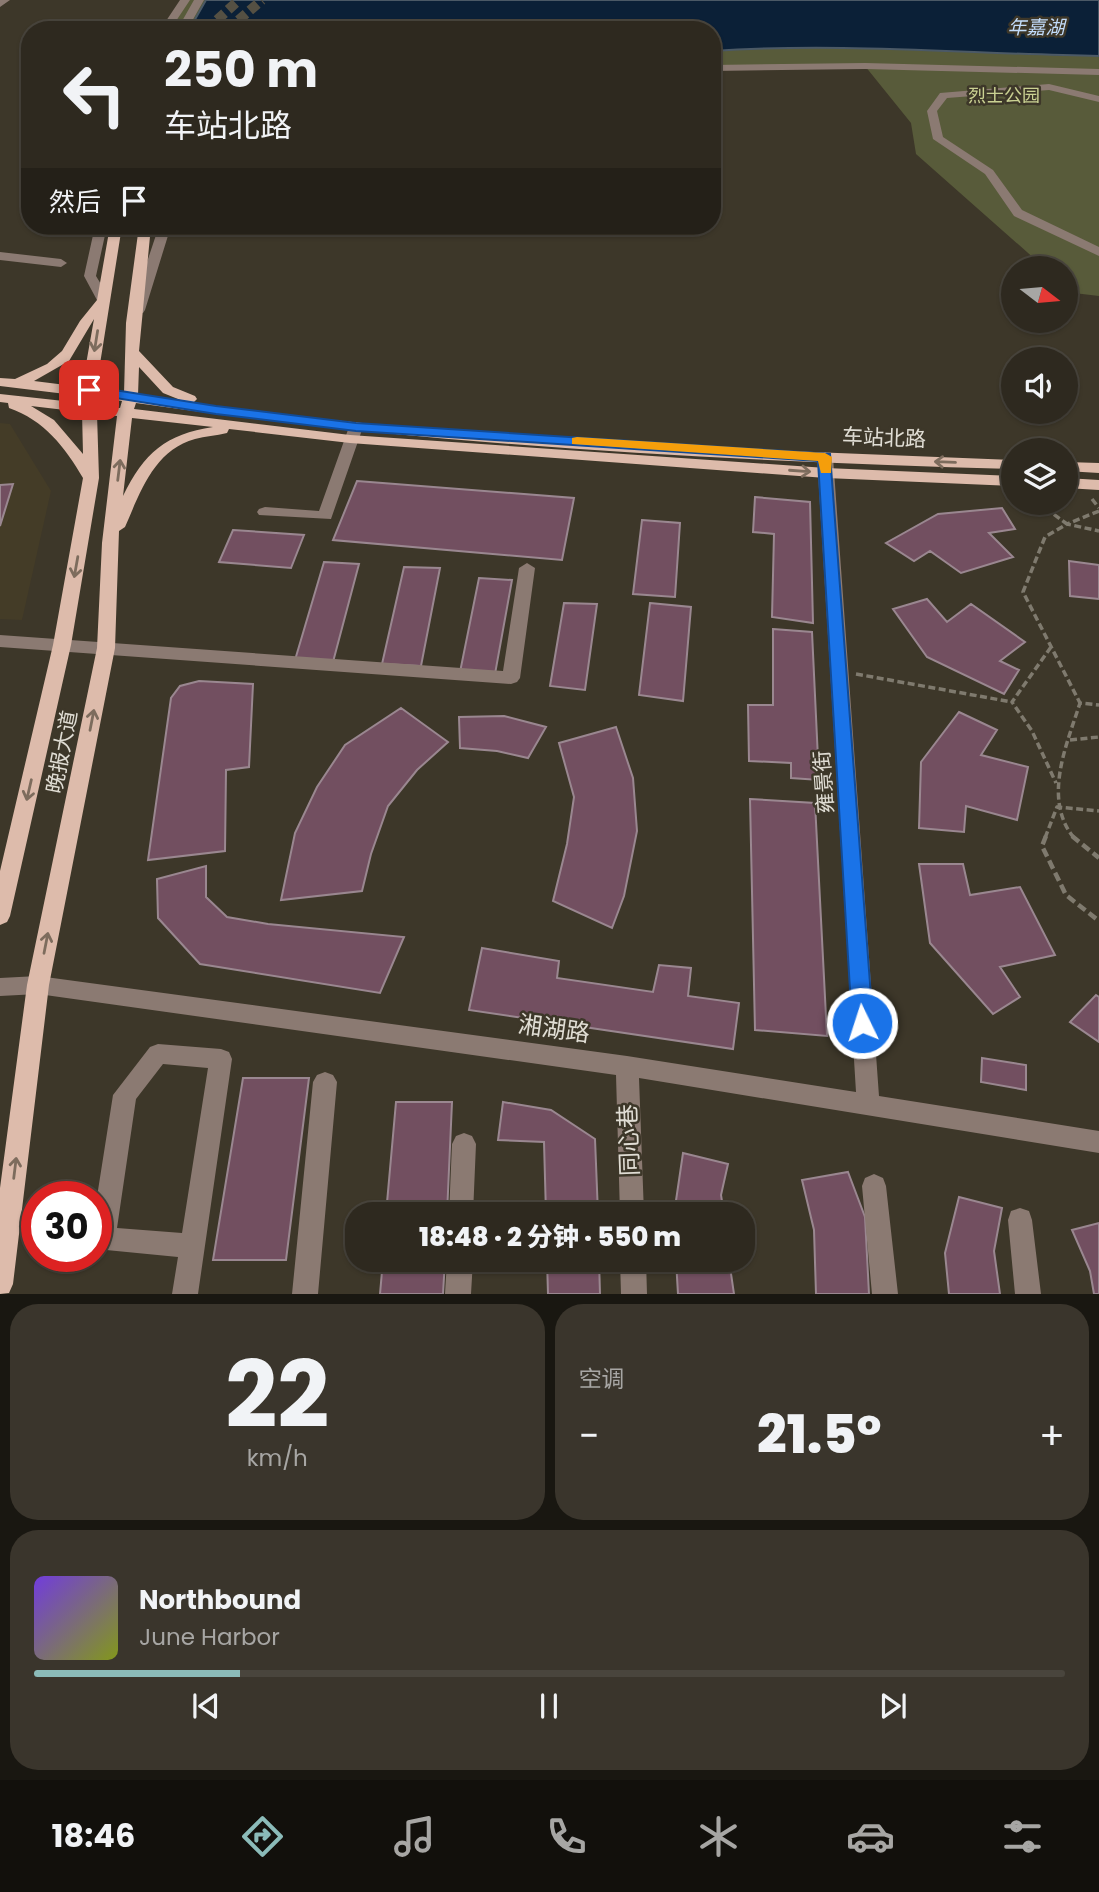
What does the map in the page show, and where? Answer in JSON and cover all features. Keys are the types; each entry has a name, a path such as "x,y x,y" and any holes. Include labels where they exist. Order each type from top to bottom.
{"main road":[{"name":"晚报大道","path":"0,916 62,645 91,478 89,398 114,235"},
{"name":"晚报大道","path":"0,1284 38,985 106,648 110,543 128,406 133,323 144,235"},
{"path":"8,383 44,371 67,356 87,316 103,301"},
{"path":"131,350 168,390 216,410"},
{"name":"车站北路","path":"8,383 240,427 825,465 1001,480"},
{"name":"车站北路","path":"0,400 89,398"},
{"path":"0,400 27,408 64,435 91,478"},
{"name":"车站北路","path":"128,406 216,410 353,433"},
{"path":"110,543 144,468 161,451 184,438 240,427"},
{"name":"车站北路","path":"825,465 1001,465"},
{"path":"1078,467 1099,468"},
{"path":"1078,484 1099,485"}],"street":[{"path":"0,4 5,0"},
{"path":"171,21 185,0"},
{"path":"187,21 199,0"},
{"path":"721,68 865,66 1099,72"},
{"path":"1099,99 1049,87 982,91 944,94 932,111 938,139 989,172 1018,213 1099,252"},
{"path":"99,235 90,276 103,301"},
{"path":"133,323 162,235"},
{"path":"0,256 61,263"},
{"path":"265,512 325,516 353,433"},
{"name":"雍景街","path":"825,465 867,1105"},
{"path":"0,641 511,678 527,568"},
{"name":"湘湖路","path":"0,987 38,985 627,1066 1099,1142"},
{"path":"186,1293 221,1059 158,1054 125,1095 103,1239 193,1245"},
{"name":"同心巷","path":"627,1066 632,1202"},
{"path":"304,1293 326,1082"},
{"path":"462,1202 464,1144"},
{"path":"874,1186 885,1293"},
{"path":"1020,1220 1028,1293"},
{"path":"458,1293 459,1272"},
{"path":"633,1272 634,1293"}],"path":[{"path":"1099,510 1045,537 1023,592 1080,703 1057,785 1057,807 1042,846 1066,895 1099,921"},
{"path":"1055,515 1067,524 1099,531"},
{"path":"1012,702 1051,647"},
{"path":"840,671 1012,702 1032,731 1057,785"},
{"path":"1080,703 1099,705"},
{"path":"1070,740 1099,737"},
{"path":"1057,807 1099,811"},
{"path":"1057,807 1071,836 1099,858"}],"shaded area":[{"path":"0,423 10,424 51,491 22,620 0,619"}],"green space":[{"name":"烈士公园","path":"185,0 1099,0 1099,296 1078,293 1078,256 1031,256 916,154 911,123 865,66 721,68 721,21 173,21"}],"water":[{"name":"年嘉湖","path":"206,0 1099,0 1099,56 857,48 721,51 721,21 194,21"}],"building":[{"path":"357,481 574,498 562,560 333,540"},
{"path":"13,484 0,526 0,485"},
{"path":"755,497 810,502 813,623 772,617 774,534 753,532"},
{"path":"1001,508 1001,515 1006,515 1015,529 989,533 1013,557 961,573 930,551 914,561 886,543 938,514"},
{"path":"642,520 680,523 675,597 633,594"},
{"path":"233,530 304,535 291,568 219,562"},
{"path":"1069,561 1099,565 1099,599 1070,596"},
{"path":"324,562 359,564 333,662 295,660"},
{"path":"404,567 440,568 421,666 382,664"},
{"path":"479,578 512,580 495,674 460,672"},
{"path":"927,599 947,622 971,604 1025,642 1000,661 1019,670 1004,694 927,657 893,609"},
{"path":"564,603 597,604 585,690 550,686"},
{"path":"650,603 691,607 683,701 639,695"},
{"path":"773,629 812,632 819,780 791,778 791,763 749,761 748,705 773,705"},
{"path":"199,681 253,684 249,767 226,770 225,851 148,860 171,698 180,686"},
{"path":"401,708 448,742 417,770 388,806 371,854 362,891 281,900 295,833 317,787 345,745"},
{"path":"959,712 997,730 981,755 1028,767 1017,820 966,806 964,832 919,828 921,762"},
{"path":"504,716 546,727 528,758 497,751 460,748 459,717"},
{"path":"616,727 633,778 637,831 624,896 612,928 553,901 567,844 574,797 559,743"},
{"path":"750,799 815,803 827,1036 755,1030"},
{"path":"919,864 963,864 970,895 1020,887 1055,955 1000,967 1020,997 993,1014 930,943"},
{"path":"206,866 206,897 227,917 268,924 404,937 380,993 200,964 158,918 157,879"},
{"path":"482,948 559,961 557,978 653,992 659,965 691,968 688,996 739,1003 733,1049 469,1010"},
{"path":"1096,995 1099,997 1099,1042 1070,1022"},
{"path":"982,1058 1026,1065 1026,1090 981,1082"},
{"path":"243,1078 309,1078 286,1260 213,1260"},
{"path":"396,1102 452,1102 448,1202 387,1202"},
{"path":"503,1102 551,1110 595,1139 598,1202 546,1202 544,1142 498,1140"},
{"path":"683,1153 728,1164 721,1195 722,1202 676,1202"},
{"path":"848,1172 865,1217 869,1294 816,1294 814,1230 802,1180"},
{"path":"959,1197 1002,1208 994,1251 1000,1294 949,1294 945,1253"},
{"path":"1099,1223 1099,1294 1094,1294 1090,1271 1072,1230"},
{"path":"382,1272 444,1272 443,1294 380,1294"},
{"path":"547,1272 599,1272 600,1294 548,1294"},
{"path":"677,1272 731,1272 734,1294 678,1294"}],"tunnel":[{"path":"216,21 239,0"},
{"path":"238,21 262,0"}],"slow traffic":[{"path":"577,441 825,457 826,470"}],"route":[{"path":"89,390 216,410 356,427 825,457 862,1023"}]}
